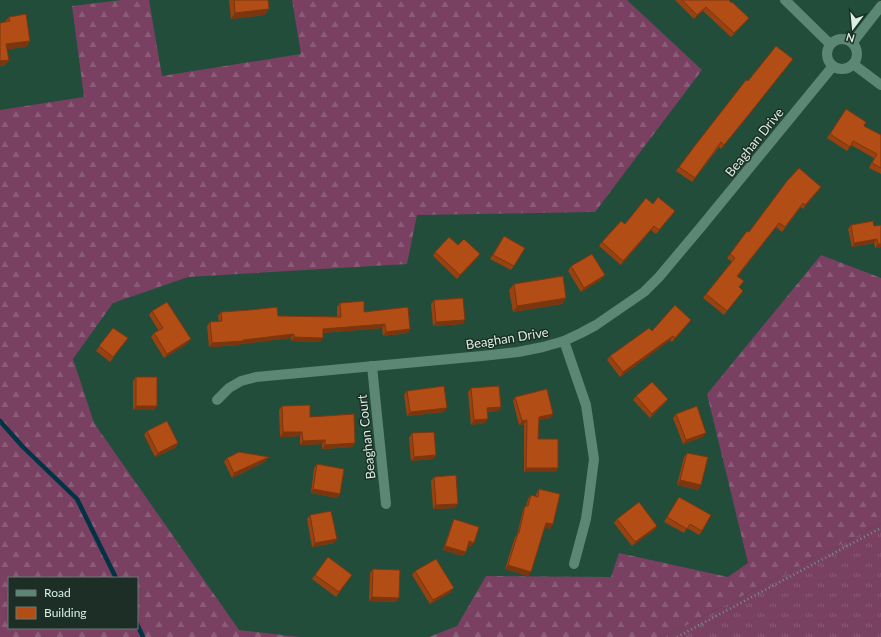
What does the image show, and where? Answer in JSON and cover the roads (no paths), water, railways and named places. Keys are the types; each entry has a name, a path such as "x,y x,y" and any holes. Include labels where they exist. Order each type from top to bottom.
{"street":[{"path":"785,0 830,44"},
{"path":"853,42 881,6"},
{"path":"844,38 853,42 858,52 856,60 853,64 842,69 833,66 827,54 827,49 830,44 836,40 844,38"},
{"path":"853,64 881,85"},
{"name":"Beaghan Drive","path":"217,400 229,388 241,381 256,378 518,352 564,341 591,327 644,292 659,276 833,66"},
{"path":"564,341 586,406 594,459 586,519 574,564"},
{"name":"Beaghan Court","path":"372,366 386,504"}],"waterway":[{"path":"0,421 23,447 77,499 116,577"},
{"path":"138,626 143,637"}]}
